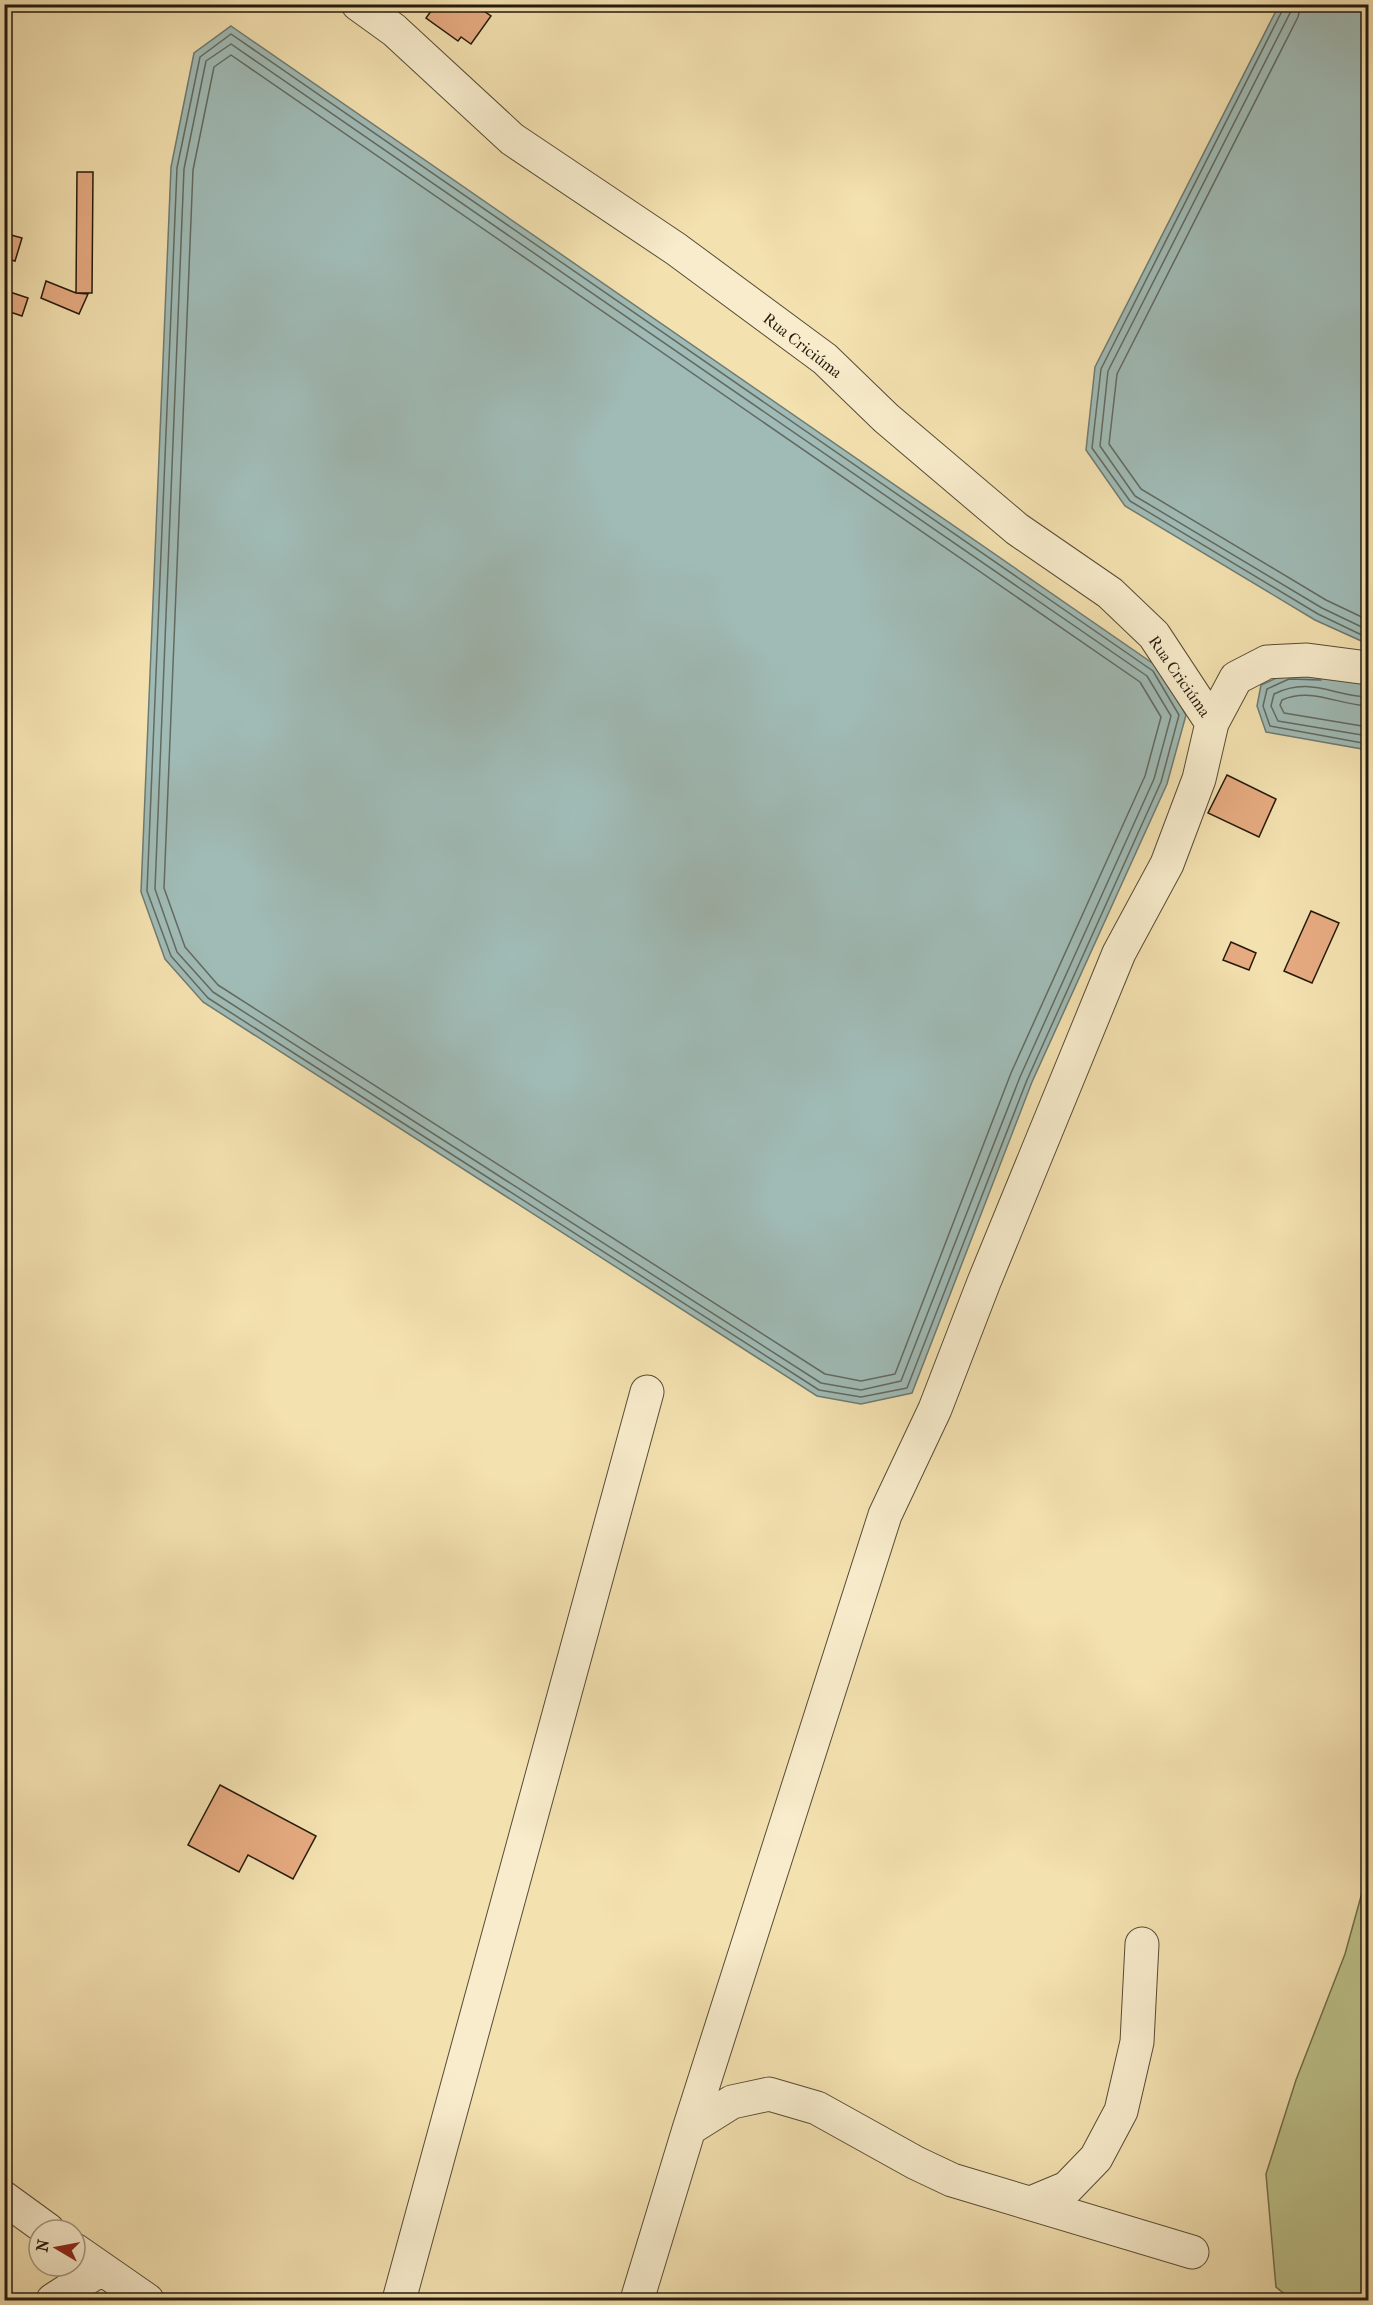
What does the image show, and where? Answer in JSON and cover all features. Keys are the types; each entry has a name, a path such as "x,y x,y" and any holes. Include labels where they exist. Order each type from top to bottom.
{"street":[{"name":"Rua Criciúma","path":"358,4 394,30 512,139 676,249 825,359 886,418 1017,529 1110,593 1154,635 1212,723"},
{"path":"637,2301 689,2129 885,1515 935,1409 984,1282 1119,953 1167,864 1199,779 1212,723 1236,678 1267,662 1307,660 1368,668"},
{"path":"399,2301 647,1392"},
{"path":"1031,2203 1066,2188 1096,2158 1121,2111 1137,2042 1142,1944"},
{"path":"689,2129 732,2102 769,2094 818,2108 916,2163 952,2180 1192,2252"},
{"path":"4,2198 32,2218"},
{"path":"87,2259 147,2301"},
{"path":"53,2301 101,2269"}],"green space":[{"path":"1368,1871 1368,2300 1292,2300 1276,2287 1266,2174 1296,2080 1345,1954"}],"water":[{"path":"1279,5 1368,5 1368,644 1315,620 1125,506 1086,450 1095,367"},
{"path":"231,26 1158,667 1186,715 1167,784 1032,1082 912,1393 861,1404 817,1396 203,1002 165,959 141,892 171,167 194,53"},
{"path":"1288,673 1368,684 1368,750 1266,732 1257,706 1261,685"}],"building":[{"path":"436,4 479,4 478,7 491,16 471,44 461,37 458,41 426,18"},
{"path":"77,172 93,172 92,293 76,293"},
{"path":"4,233 22,238 15,261 4,258"},
{"path":"46,281 76,293 88,294 79,314 41,298"},
{"path":"4,290 28,298 22,316 4,310"},
{"path":"1227,775 1276,799 1259,837 1208,813"},
{"path":"1311,911 1339,923 1312,983 1284,971"},
{"path":"1231,942 1256,953 1249,970 1223,960"},
{"path":"220,1785 316,1836 293,1879 248,1855 239,1872 188,1845"}]}
